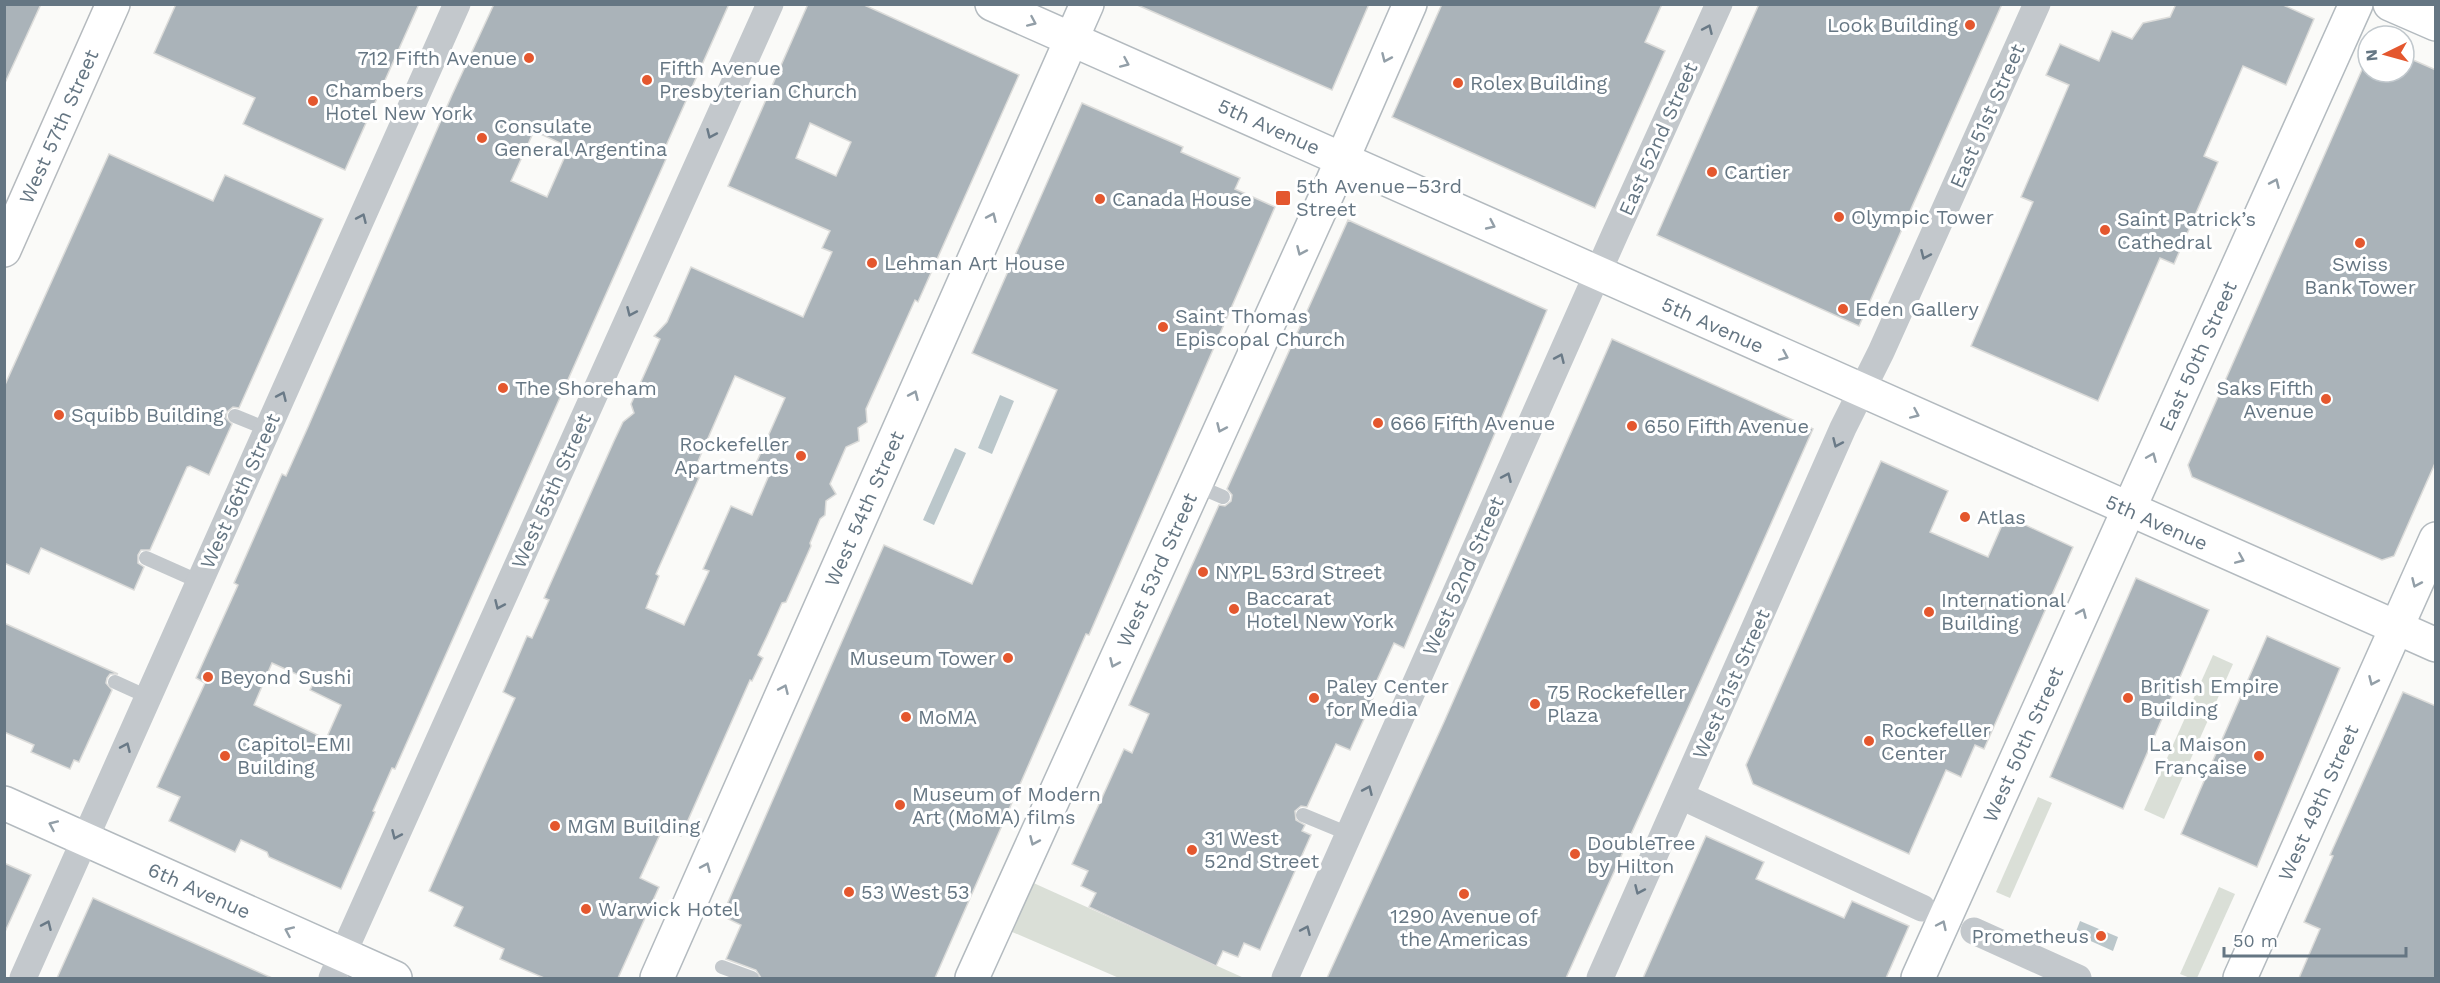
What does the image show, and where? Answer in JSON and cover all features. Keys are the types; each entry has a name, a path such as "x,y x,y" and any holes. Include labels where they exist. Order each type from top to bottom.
{"main road":[{"name":"West 57th Street","path":"4,250 113,4"},
{"name":"5th Avenue","path":"992,4 2436,645"},
{"name":"West 54th Street","path":"657,978 1087,4"},
{"name":"West 53rd Street","path":"972,978 1209,491 1341,159 1410,4"},
{"name":"East 50th Street","path":"2129,510 2356,4"},
{"path":"2390,4 2436,24"},
{"name":"West 50th Street","path":"1918,978 2129,510"},
{"name":"West 49th Street","path":"2240,978 2436,539"},
{"name":"6th Avenue","path":"4,803 85,839 337,967 395,978"}],"street":[{"name":"West 56th Street","path":"23,978 457,4"},
{"name":"West 55th Street","path":"337,967 770,4"},
{"name":"East 52nd Street","path":"1599,274 1719,4"},
{"name":"East 51st Street","path":"1862,390 2037,4"},
{"name":"West 52nd Street","path":"1285,978 1599,274"},
{"name":"West 51st Street","path":"1600,978 1862,390"},
{"path":"1681,796 1922,908"},
{"path":"1974,931 2078,978"}],"lane":[{"path":"236,416 267,429"},
{"path":"146,558 200,582"},
{"path":"115,682 148,697"},
{"path":"1303,815 1348,834"},
{"path":"722,967 752,978"}],"shaded area":[{"path":"1000,395 1014,401 992,454 978,448"},
{"path":"955,448 966,453 934,525 923,520"},
{"path":"2213,655 2233,664 2164,819 2144,810"},
{"path":"2038,797 2052,803 2010,898 1996,892"},
{"path":"1018,876 1244,978 1119,978 996,925"},
{"path":"2219,887 2235,894 2197,978 2190,978 2180,974"},
{"path":"2080,921 2118,937 2113,951 2075,934"}],"building":[{"path":"4,4 41,4 4,85"},
{"path":"176,4 419,4 345,170 243,124 255,98 154,53"},
{"path":"494,4 729,4 661,157 666,159 395,769 392,768 341,889 269,857 267,852 241,840 235,852 169,821 180,797 157,787 205,683 196,678 238,585 234,583 282,474 286,476 308,427 452,95","holes":["534,131 569,147 547,197 511,181","272,663 314,682 310,690 341,705 326,739 254,705"]},
{"path":"808,4 862,4 1019,75 918,302 915,300 866,409 867,422 858,428 859,441 846,447 830,484 836,494 826,501 825,515 820,519 810,543 811,546 786,602 782,603 758,655 763,658 752,681 750,680 681,836 663,828 640,878 659,887 618,978 544,978 500,959 504,949 454,926 463,907 429,891 515,698 503,692 527,636 532,638 549,600 544,598 614,441 623,422 634,413 631,404 660,339 654,336 667,322 691,267 803,317 832,252 822,248 830,231 728,186","holes":["810,123 851,142 836,176 796,158","735,376 785,398 754,468 769,475 752,515 731,506 703,569 709,571 684,625 646,608 659,576 656,574 699,478 692,475"]},
{"path":"1135,4 1369,4 1332,90"},
{"path":"1442,4 1662,4 1645,42 1665,51 1595,208 1392,117"},
{"path":"1759,4 2002,4 1859,326 1657,235"},
{"name":"Saint Patrick’s Cathedral","path":"2176,4 2281,4 2314,19 2286,85 2243,66 2204,156 2218,162 2174,264 2160,258 2098,401 1971,346 2033,202 2021,197 2069,85 2046,75 2060,44 2099,61 2112,31 2132,39 2143,23 2170,17"},
{"name":"Saks Fifth Avenue","path":"2416,61 2436,70 2436,461 2394,556 2382,560 2192,477 2188,465 2356,83 2416,84"},
{"path":"1082,103 1183,147 1181,152 1240,178 1235,189 1275,207 1089,635 1086,634 935,978 761,978 756,970 726,959 741,925 722,916 884,545 972,584 1057,390 972,353"},
{"path":"109,154 213,201 225,175 323,219 239,408 233,407 227,412 226,418 232,424 209,475 190,466 187,467 150,550 141,550 138,555 138,563 144,567 134,590 41,548 29,574 4,563 4,387"},
{"path":"1348,220 1547,310 1404,648 1394,643 1373,689 1376,691 1350,750 1336,744 1307,807 1301,806 1295,811 1296,820 1305,825 1302,831 1311,835 1260,950 1244,943 1238,957 1223,951 1216,966 1089,907 1096,893 1081,886 1088,871 1072,864 1124,749 1132,753 1149,714 1129,705 1219,505 1225,506 1231,501 1232,495 1227,489"},
{"path":"1612,339 1813,429 1746,580 1566,978 1327,978 1444,722"},
{"name":"International Building","path":"1881,461 1948,491 1930,532 1988,557 2006,516 2073,547 1984,749 1975,745 1961,777 1946,770 1909,854 1753,784 1746,765"},
{"name":"British Empire Building","path":"2136,578 2209,610 2123,809 2050,777"},
{"path":"4,623 118,674 110,674 107,678 106,683 112,690 79,762 74,760 70,769 31,752 34,745 4,732"},
{"name":"La Maison Française","path":"2267,636 2340,668 2257,867 2181,834"},
{"path":"2403,692 2436,706 2436,978 2299,978 2320,929 2304,922 2333,856 2330,855"},
{"path":"1706,836 1764,862 1756,879 1844,918 1852,901 1909,926 1886,978 1643,978"},
{"path":"4,863 31,875 4,934"},
{"path":"93,898 272,978 57,978"}],"place":[{"name":"Look Building","path":"1970,25"},
{"name":"712 Fifth Avenue","path":"529,58"},
{"name":"Fifth Avenue Presbyterian Church","path":"647,80"},
{"name":"Rolex Building","path":"1458,83"},
{"name":"Chambers Hotel New York","path":"313,101"},
{"name":"Consulate General Argentina","path":"482,138"},
{"name":"Cartier","path":"1712,172"},
{"name":"5th Avenue–53rd Street","path":"1283,198"},
{"name":"Canada House","path":"1100,199"},
{"name":"Olympic Tower","path":"1839,217"},
{"name":"Saint Patrick’s Cathedral","path":"2105,230"},
{"name":"Swiss Bank Tower","path":"2360,243"},
{"name":"Lehman Art House","path":"872,263"},
{"name":"Eden Gallery","path":"1843,309"},
{"name":"Saint Thomas Episcopal Church","path":"1163,327"},
{"name":"The Shoreham","path":"503,388"},
{"name":"Saks Fifth Avenue","path":"2326,399"},
{"name":"Squibb Building","path":"59,415"},
{"name":"666 Fifth Avenue","path":"1378,423"},
{"name":"650 Fifth Avenue","path":"1632,426"},
{"name":"Rockefeller Apartments","path":"801,456"},
{"name":"Atlas","path":"1965,517"},
{"name":"NYPL 53rd Street","path":"1203,572"},
{"name":"Baccarat Hotel New York","path":"1234,609"},
{"name":"International Building","path":"1929,612"},
{"name":"Museum Tower","path":"1008,658"},
{"name":"Beyond Sushi","path":"208,677"},
{"name":"Paley Center for Media","path":"1314,698"},
{"name":"British Empire Building","path":"2128,698"},
{"name":"75 Rockefeller Plaza","path":"1535,704"},
{"name":"MoMA","path":"906,717"},
{"name":"Rockefeller Center","path":"1869,741"},
{"name":"Capitol-EMI Building","path":"225,756"},
{"name":"La Maison Française","path":"2259,756"},
{"name":"Museum of Modern Art (MoMA) films","path":"900,805"},
{"name":"MGM Building","path":"555,826"},
{"name":"31 West 52nd Street","path":"1192,850"},
{"name":"DoubleTree by Hilton","path":"1575,854"},
{"name":"53 West 53","path":"849,892"},
{"name":"1290 Avenue of the Americas","path":"1464,894"},
{"name":"Warwick Hotel","path":"586,909"},
{"name":"Prometheus","path":"2101,936"}]}
